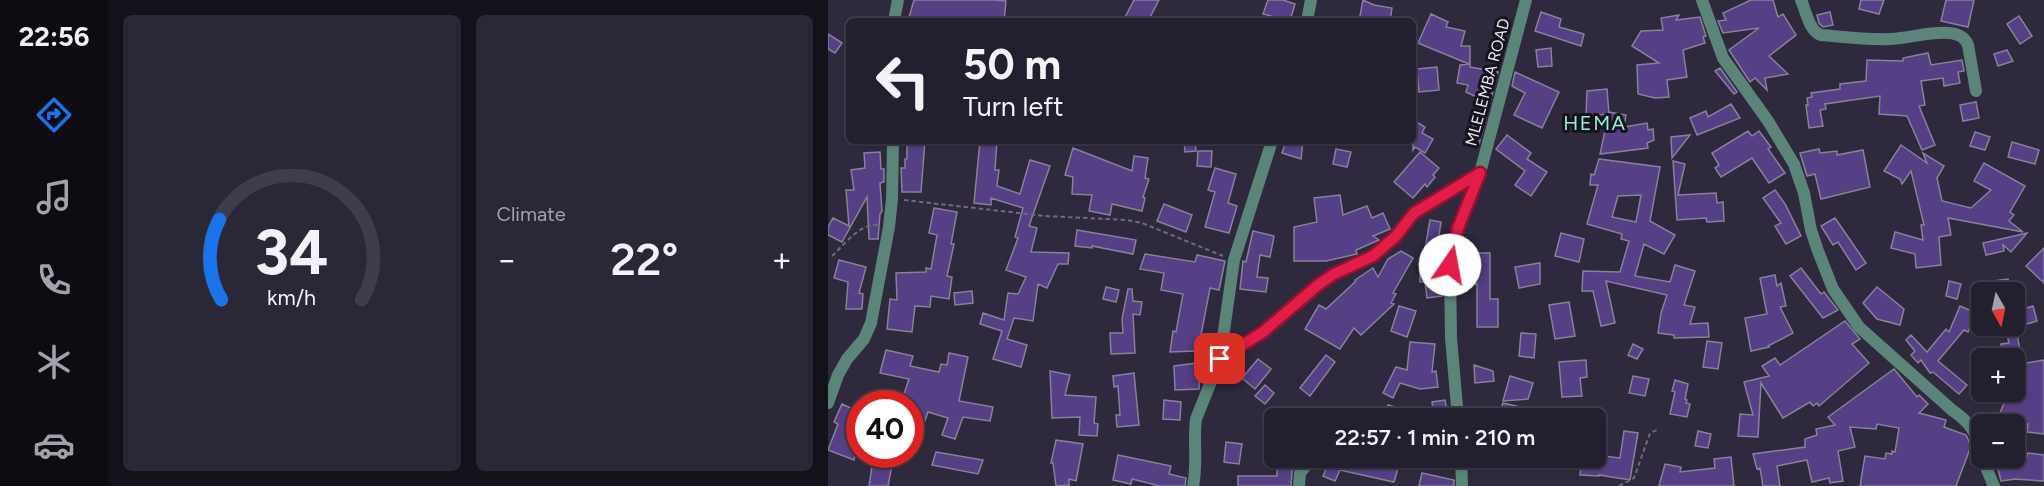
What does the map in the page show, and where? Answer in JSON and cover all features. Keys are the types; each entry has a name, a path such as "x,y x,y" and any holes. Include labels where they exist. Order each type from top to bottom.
{"street":[{"path":"895,18 898,0"},
{"path":"1308,18 1311,0"},
{"name":"MLELEMBA ROAD","path":"1457,408 1451,338 1450,265 1458,228 1480,173 1526,0"},
{"path":"1702,0 1723,58 1768,121 1794,164 1804,193 1814,240 1833,289 1859,327 1971,426"},
{"path":"1802,0 1812,28 1821,35 1861,39 1891,39 1930,33 1961,35 1966,39 1968,45 1976,91"},
{"path":"828,403 838,375 847,359 864,339 871,323 889,226 893,144"},
{"path":"1193,486 1197,456 1196,419 1220,359 1234,260 1271,144"},
{"path":"1220,359 1263,332 1334,274 1373,256 1396,236 1414,213 1480,173"},
{"path":"1299,486 1300,473 1304,468"},
{"path":"1461,468 1462,486"},
{"path":"1987,468 1994,486"}],"path":[{"path":"892,199 1045,216 1127,220 1142,223 1234,260"},
{"path":"832,256 868,226 889,226"},
{"path":"1619,486 1634,478 1650,433 1659,429"}],"building":[{"path":"914,0 1006,1 1004,18 909,18"},
{"path":"1134,0 1159,0 1150,18 1125,18"},
{"path":"1268,0 1283,0 1295,4 1291,18 1263,14"},
{"path":"1363,0 1374,5 1392,8 1390,18 1360,18"},
{"path":"1751,0 1773,0 1778,17 1783,14 1796,35 1769,56 1788,74 1765,78 1767,90 1755,78 1750,82 1729,50 1759,28 1723,33 1718,21 1726,20 1723,13"},
{"path":"1861,0 1884,0 1879,14 1859,9"},
{"path":"1946,0 1974,0 1968,27 1941,21"},
{"path":"1541,12 1561,19 1559,27 1584,34 1581,46 1535,31"},
{"path":"1830,12 1833,25 1823,27 1817,15"},
{"path":"1431,14 1448,22 1446,27 1465,31 1461,46 1470,46 1470,67 1498,72 1490,103 1466,92 1468,85 1457,83 1460,65 1469,64 1418,43"},
{"path":"1679,15 1676,20 1700,17 1706,36 1703,37 1705,43 1683,50 1687,77 1667,80 1669,97 1655,98 1638,94 1637,65 1659,63 1632,46 1641,31 1663,30 1661,18"},
{"path":"2019,16 2032,36 2020,44 2007,24"},
{"path":"828,34 842,43 835,53 828,49"},
{"path":"1551,48 1552,66 1538,67 1536,50"},
{"path":"2007,50 2013,61 1998,66 1994,54"},
{"path":"1928,53 1931,65 1962,60 1964,71 1958,72 1960,83 1944,86 1943,78 1921,81 1925,105 1919,106 1935,145 1922,150 1907,116 1879,114 1880,96 1825,104 1826,109 1820,110 1823,126 1809,128 1806,105 1808,105 1807,98 1812,97 1811,93 1840,89 1840,84 1866,81 1867,60 1903,61 1903,58"},
{"path":"1437,67 1439,90 1419,92 1417,69"},
{"path":"1720,68 1737,92 1734,94 1715,71"},
{"path":"1515,72 1559,92 1542,128 1514,115 1525,93 1512,86"},
{"path":"1607,89 1609,114 1586,116 1587,91"},
{"path":"1976,102 1979,118 1963,121 1960,105"},
{"path":"1731,104 1740,118 1697,135 1690,118 1706,111 1708,117"},
{"path":"1477,111 1486,118 1479,144 1469,142"},
{"path":"1609,112 1626,115 1624,127 1647,123 1648,130 1653,129 1654,140 1647,143 1648,148 1600,154"},
{"path":"1416,122 1425,127 1422,133 1433,139 1425,153 1415,147 1413,150 1413,144 1416,144"},
{"path":"1748,131 1752,136 1759,131 1771,147 1768,149 1785,173 1769,183 1752,158 1721,177 1715,168 1719,165 1712,153"},
{"path":"1975,132 1990,137 1985,150 1970,146"},
{"path":"1507,135 1531,153 1527,159 1547,172 1531,196 1515,185 1525,171 1496,149"},
{"path":"1690,135 1672,158 1671,137"},
{"path":"2012,142 2039,150 2035,164 2008,157"},
{"path":"907,144 925,144 921,192 902,192 901,168 905,168 905,159 907,159"},
{"path":"980,144 997,144 995,170 999,170 997,186 1020,194 1030,160 1050,166 1029,226 1037,228 1031,252 1069,253 1068,264 1058,264 1047,288 1038,284 1033,321 1014,318 1007,339 1027,345 1021,367 993,359 1002,331 980,324 983,313 1004,320 1008,293 1018,294 1026,277 1006,270 1018,238 1015,237 1023,208 991,198 991,205 974,203"},
{"path":"1184,144 1195,144 1196,151 1185,152"},
{"path":"1285,144 1303,144 1301,159 1282,153"},
{"path":"1901,145 1927,163 1923,153 1944,166 1937,178 1942,201 1971,208 1991,190 1974,181 1984,163 2025,186 2010,212 2014,215 2009,221 2023,232 1948,218 1951,235 1939,237 1941,265 1916,268 1915,254 1891,248 1895,232 1923,240 1921,225 1924,225 1911,171 1902,184 1900,179 1884,171"},
{"path":"1073,148 1132,171 1134,156 1148,158 1145,178 1149,179 1143,197 1145,198 1142,211 1112,204 1110,215 1089,211 1092,195 1072,194 1073,177 1065,175"},
{"path":"1336,149 1351,152 1347,167 1333,164"},
{"path":"1819,149 1820,153 1837,151 1837,155 1863,150 1870,187 1821,199 1815,174 1807,176 1800,153"},
{"path":"1198,151 1212,151 1211,167 1197,166"},
{"path":"880,152 884,182 880,183 882,211 878,239 869,239 867,197 842,242 828,235 828,227 833,218 849,226 846,190 854,190 851,170 865,168 864,153"},
{"path":"1420,152 1439,168 1427,187 1425,184 1413,198 1394,182"},
{"path":"1599,159 1660,167 1650,221 1675,235 1664,254 1644,244 1635,276 1670,282 1675,265 1695,271 1684,305 1695,307 1690,324 1708,323 1709,337 1674,338 1674,335 1658,333 1667,295 1606,281 1615,323 1601,326 1593,291 1582,291 1583,271 1620,272 1629,241 1621,239 1622,234 1587,224 1598,185 1590,185 1591,174 1594,175","holes":["1641,195 1636,222 1612,217 1618,196"]},
{"path":"1673,161 1685,164 1678,195 1716,193 1717,203 1723,202 1724,221 1707,222 1706,218 1677,220"},
{"path":"1215,168 1236,174 1228,203 1237,206 1229,233 1205,227 1215,192 1208,190"},
{"path":"1775,190 1785,204 1801,236 1786,244 1775,226 1781,223 1763,198"},
{"path":"1340,195 1343,215 1367,206 1372,218 1383,213 1390,229 1373,236 1379,240 1356,250 1357,254 1326,261 1294,261 1294,227 1317,222 1314,198"},
{"path":"1164,204 1192,215 1186,232 1157,221"},
{"path":"934,208 957,212 951,244 954,244 947,276 952,277 949,299 931,296 930,307 915,306 912,332 887,329 890,299 897,300 896,273 926,272 926,268 931,269 937,235 929,233"},
{"path":"1835,218 1866,263 1856,270 1838,242 1833,245 1821,226"},
{"path":"1430,220 1441,222 1436,255 1439,255 1438,272 1442,272 1442,296 1427,298 1425,282 1420,282 1420,262 1421,255 1424,255"},
{"path":"1077,230 1136,240 1133,254 1092,246 1092,248 1075,246"},
{"path":"1253,231 1274,236 1270,257 1260,255 1257,277 1268,278 1266,292 1240,289 1243,261 1246,262"},
{"path":"1561,233 1584,239 1579,262 1555,256"},
{"path":"2027,233 2011,252 2003,245 2004,251 1986,255 1983,243"},
{"path":"2044,248 2044,283 2026,266"},
{"path":"1401,251 1413,258 1393,293 1396,294 1391,303 1394,304 1361,335 1354,328 1340,349 1305,329 1319,305 1326,309 1355,280 1373,268 1378,277 1388,259"},
{"path":"1469,253 1490,253 1490,299 1498,299 1498,327 1477,327 1477,284 1469,284"},
{"path":"1145,254 1195,262 1197,255 1225,261 1219,290 1210,288 1201,335 1208,336 1203,372 1200,372 1199,389 1175,390 1174,366 1197,363 1196,351 1170,352 1183,294 1161,290 1164,273 1140,269"},
{"path":"839,260 866,267 859,293 863,294 862,309 846,309 848,282 834,278"},
{"path":"1540,263 1540,284 1519,288 1515,267"},
{"path":"1801,268 1821,294 1824,292 1838,310 1823,318 1790,276"},
{"path":"1775,275 1777,286 1781,283 1786,306 1780,307 1793,333 1769,347 1751,351 1745,318 1767,314 1760,278"},
{"path":"2008,279 2008,282 1994,282"},
{"path":"1949,281 1961,284 1957,299 1946,296"},
{"path":"1106,287 1119,290 1116,302 1103,299"},
{"path":"1877,287 1904,309 1900,325 1877,319 1863,303"},
{"path":"1128,289 1132,289 1133,301 1142,302 1140,315 1133,314 1135,353 1111,354 1110,333 1123,333 1122,319"},
{"path":"972,291 973,303 955,305 954,293"},
{"path":"1569,302 1575,336 1555,339 1549,305"},
{"path":"1399,306 1416,311 1407,337 1391,331"},
{"path":"1960,306 1971,311 1971,325 1968,332 1964,330 1938,361 1967,385 1959,394 1933,372 1930,373 1921,360 1918,363 1911,355 1915,351 1906,340 1911,335 1927,352 1946,329 1949,332"},
{"path":"2033,306 2037,321 2025,324 2025,309"},
{"path":"1845,321 1860,339 1852,344 1869,363 1819,406 1817,403 1813,406 1810,402 1783,418 1761,383 1758,437 1738,436 1740,414 1753,415 1744,382 1769,376 1762,366 1775,358 1780,365"},
{"path":"1521,333 1536,334 1534,358 1519,356"},
{"path":"2007,336 2018,336 2020,348 2002,348 2001,344 2009,343"},
{"path":"1707,341 1722,343 1718,369 1703,367"},
{"path":"1410,342 1435,344 1432,372 1436,371 1438,387 1420,389 1400,383 1393,398 1383,393 1396,367 1407,370"},
{"path":"1633,344 1643,349 1637,359 1628,355"},
{"path":"886,350 913,356 910,366 939,372 941,364 947,365 949,353 968,357 959,401 993,407 990,421 963,417 955,439 942,435 948,418 928,412 924,423 924,390 905,390 909,379 880,373"},
{"path":"1326,355 1335,362 1310,396 1300,388"},
{"path":"1258,359 1271,369 1255,389 1242,378"},
{"path":"1586,360 1587,377 1580,378 1582,396 1562,397 1559,362"},
{"path":"2044,360 2044,434 2027,432 2028,424 2025,424 2025,414 1999,414 2005,402 2025,402 2025,363"},
{"path":"1474,365 1493,371 1494,381 1475,383"},
{"path":"1894,369 1917,397 1919,395 1928,404 1919,413 1946,420 1944,427 1966,435 1971,446 1956,486 1860,486 1865,456 1885,459 1886,453 1895,452 1899,428 1877,424 1876,429 1850,427 1855,447 1838,451 1843,481 1830,483 1829,478 1812,482 1807,460 1777,466 1780,486 1763,486 1760,468 1757,469 1753,454 1805,447 1805,439 1817,435 1816,429 1835,425 1828,417"},
{"path":"1050,371 1070,375 1065,395 1096,397 1094,423 1098,424 1097,436 1079,435 1080,417 1052,418"},
{"path":"1134,373 1139,425 1117,427 1116,415 1120,415 1118,386 1114,387 1113,376"},
{"path":"1510,376 1533,383 1528,399 1503,401"},
{"path":"1633,376 1649,379 1645,396 1629,393"},
{"path":"1675,380 1688,384 1685,399 1686,403 1690,404 1687,417 1670,414"},
{"path":"1265,385 1274,393 1265,404 1255,396"},
{"path":"1164,400 1181,402 1180,420 1163,419"},
{"path":"1445,400 1446,408 1433,408 1432,402"},
{"path":"1503,403 1525,408 1501,408"},
{"path":"842,404 846,406 846,457 828,450 838,424 834,422"},
{"path":"1624,431 1638,433 1630,480 1599,475 1580,475 1581,468 1606,468 1606,456 1620,458"},
{"path":"1698,431 1711,434 1708,448 1695,446"},
{"path":"1056,440 1083,444 1076,481 1069,479 1069,485 1056,486 1053,463 1051,463"},
{"path":"1226,442 1242,444 1239,464 1224,462"},
{"path":"936,452 983,460 978,474 932,465"},
{"path":"2027,453 2044,455 2044,481 2015,479 2001,481 1998,469 2025,468 2025,457"},
{"path":"1118,455 1171,466 1169,474 1186,478 1185,486 1160,486 1132,479 1131,484 1113,480"},
{"path":"1731,457 1734,486 1659,486 1665,464 1681,467 1680,472 1715,468 1714,459"},
{"path":"872,468 891,468 888,486 869,486"},
{"path":"1277,468 1294,468 1291,486 1238,486 1238,476 1277,476"},
{"path":"1326,468 1398,468 1394,482 1340,470 1335,481 1323,476"},
{"path":"1422,473 1454,480 1454,486 1419,486"}],"district":[{"name":"HEMA","path":"1595,123"}],"route":[{"path":"1220,359 1263,332 1302,297 1334,274 1373,256 1396,236 1414,213 1480,173 1458,228 1450,265"}]}
